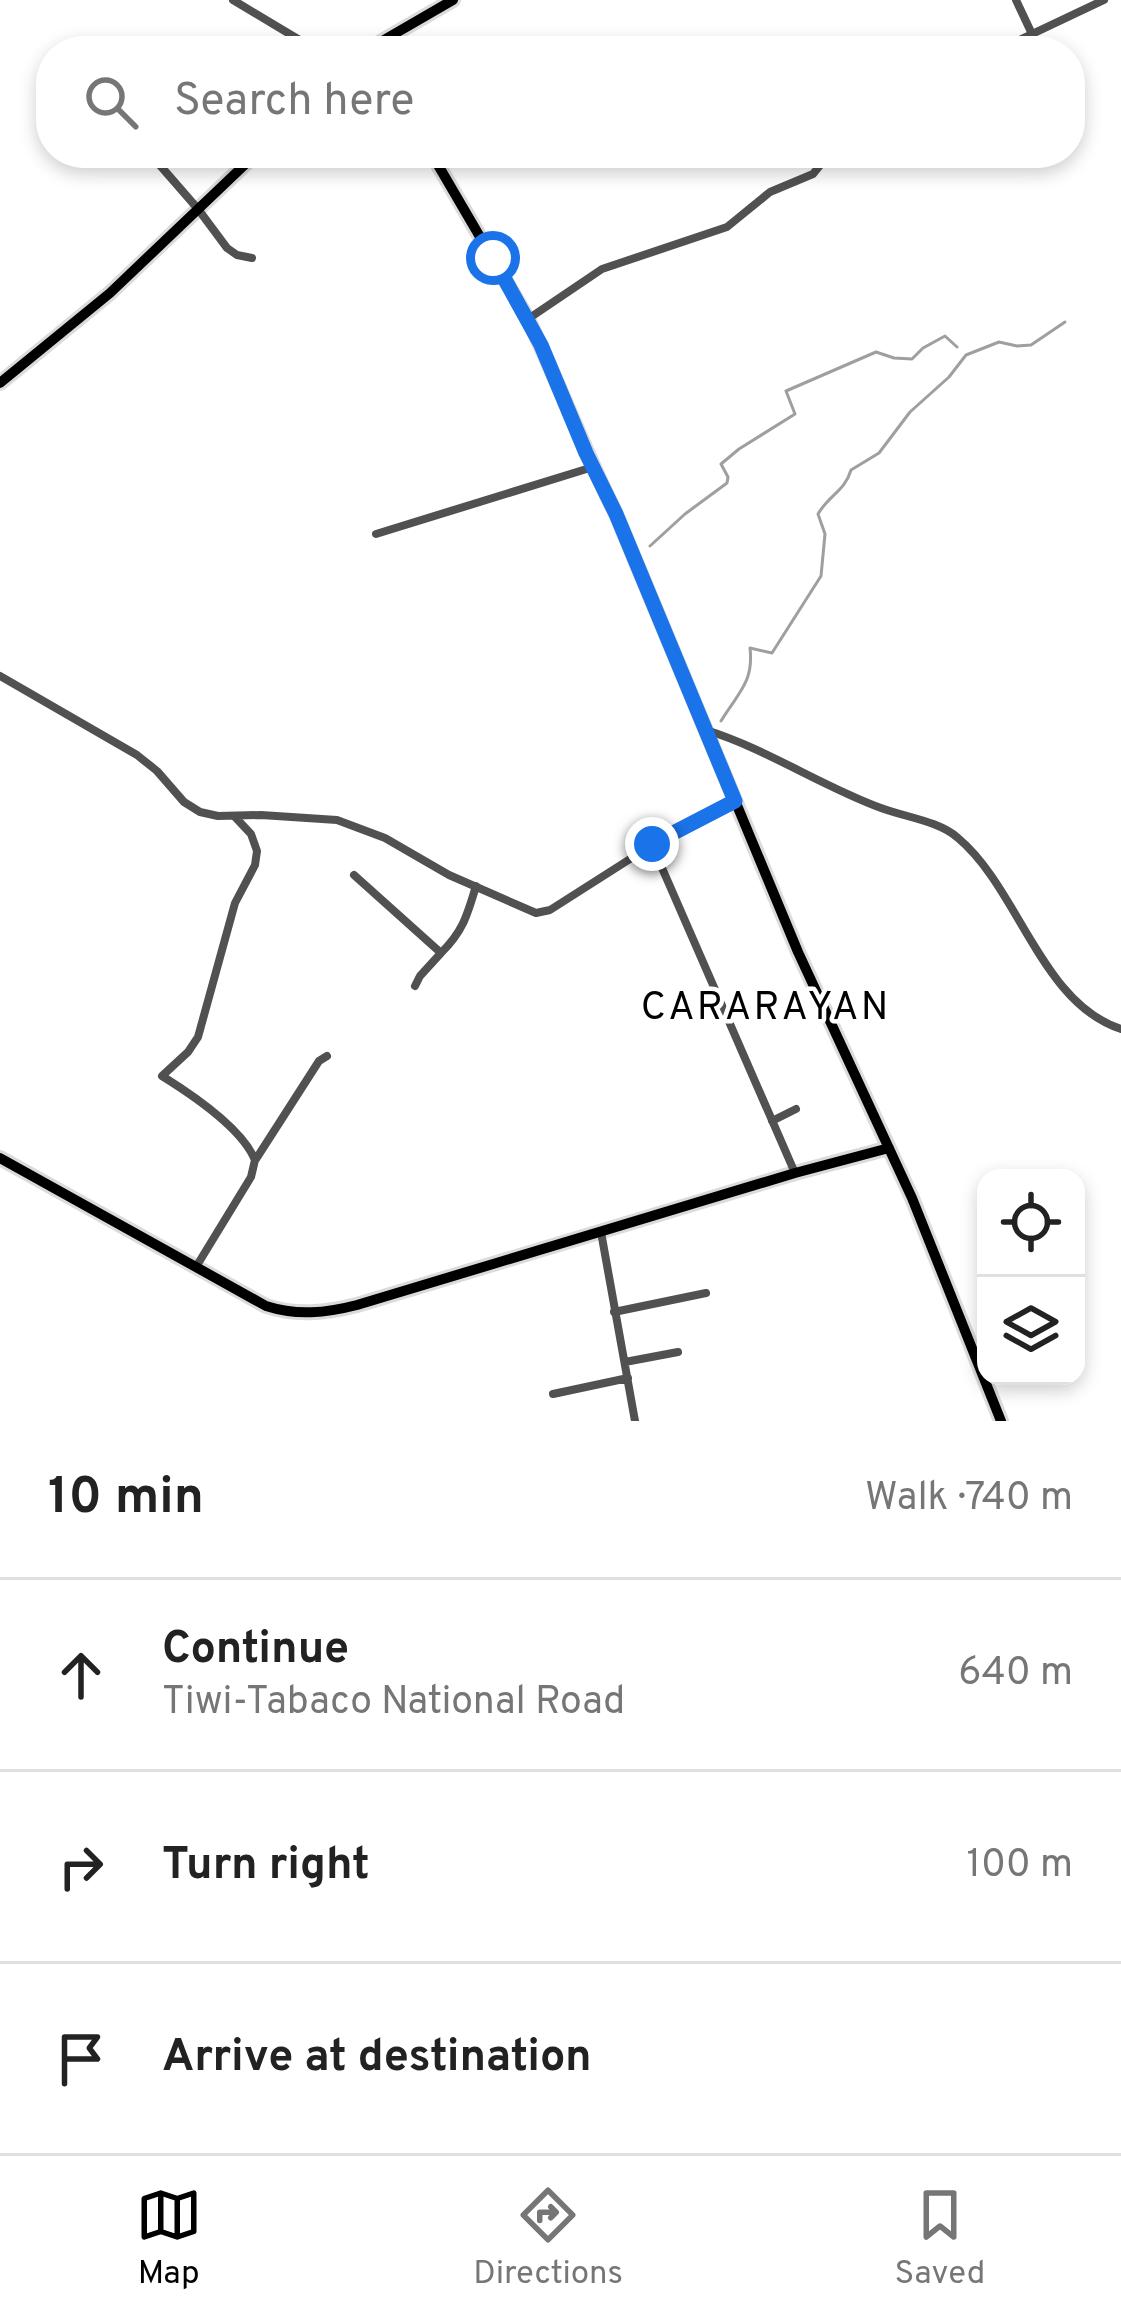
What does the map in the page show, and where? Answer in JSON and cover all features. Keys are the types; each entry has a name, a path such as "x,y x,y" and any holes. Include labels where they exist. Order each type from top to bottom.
{"main road":[{"path":"391,36 453,0"},
{"path":"0,383 110,293 240,168"},
{"path":"442,168 528,319 616,514 798,952 889,1148 999,1420"},
{"path":"0,1158 266,1306 310,1313 357,1306 889,1148"}],"street":[{"path":"233,0 292,36"},
{"path":"1016,0 1032,34"},
{"path":"1028,36 1104,0"},
{"path":"163,168 227,248 252,258"},
{"path":"528,319 602,268 727,227 770,192 818,168"},
{"path":"376,534 593,467"},
{"path":"0,676 137,755 200,812 337,820 385,838 448,875 536,914 735,801"},
{"path":"706,730 878,807 953,833 980,858 1065,990 1096,1019 1121,1030"},
{"path":"234,815 257,851 255,866 235,903 198,1037 162,1076 194,1095 245,1142 255,1160"},
{"path":"652,844 795,1173"},
{"path":"354,875 440,953"},
{"path":"415,986 458,936 476,886"},
{"path":"196,1267 251,1177 255,1160 319,1061 327,1056"},
{"path":"772,1121 796,1109"},
{"path":"601,1232 635,1421"},
{"path":"614,1312 706,1293"},
{"path":"626,1362 678,1352"},
{"path":"553,1394 628,1378"}],"waterway":[{"path":"721,721 747,679 750,648 772,653 821,576 825,534 818,514 851,470 879,453 910,412 966,355 999,342 1031,345 1065,322"},
{"path":"650,546 727,483 721,464 795,414 786,391 876,352 912,359 945,336 957,347"}],"district":[{"name":"CARARAYAN","path":"766,1005"}],"route":[{"path":"493,258 541,345 735,801 652,844"}]}
